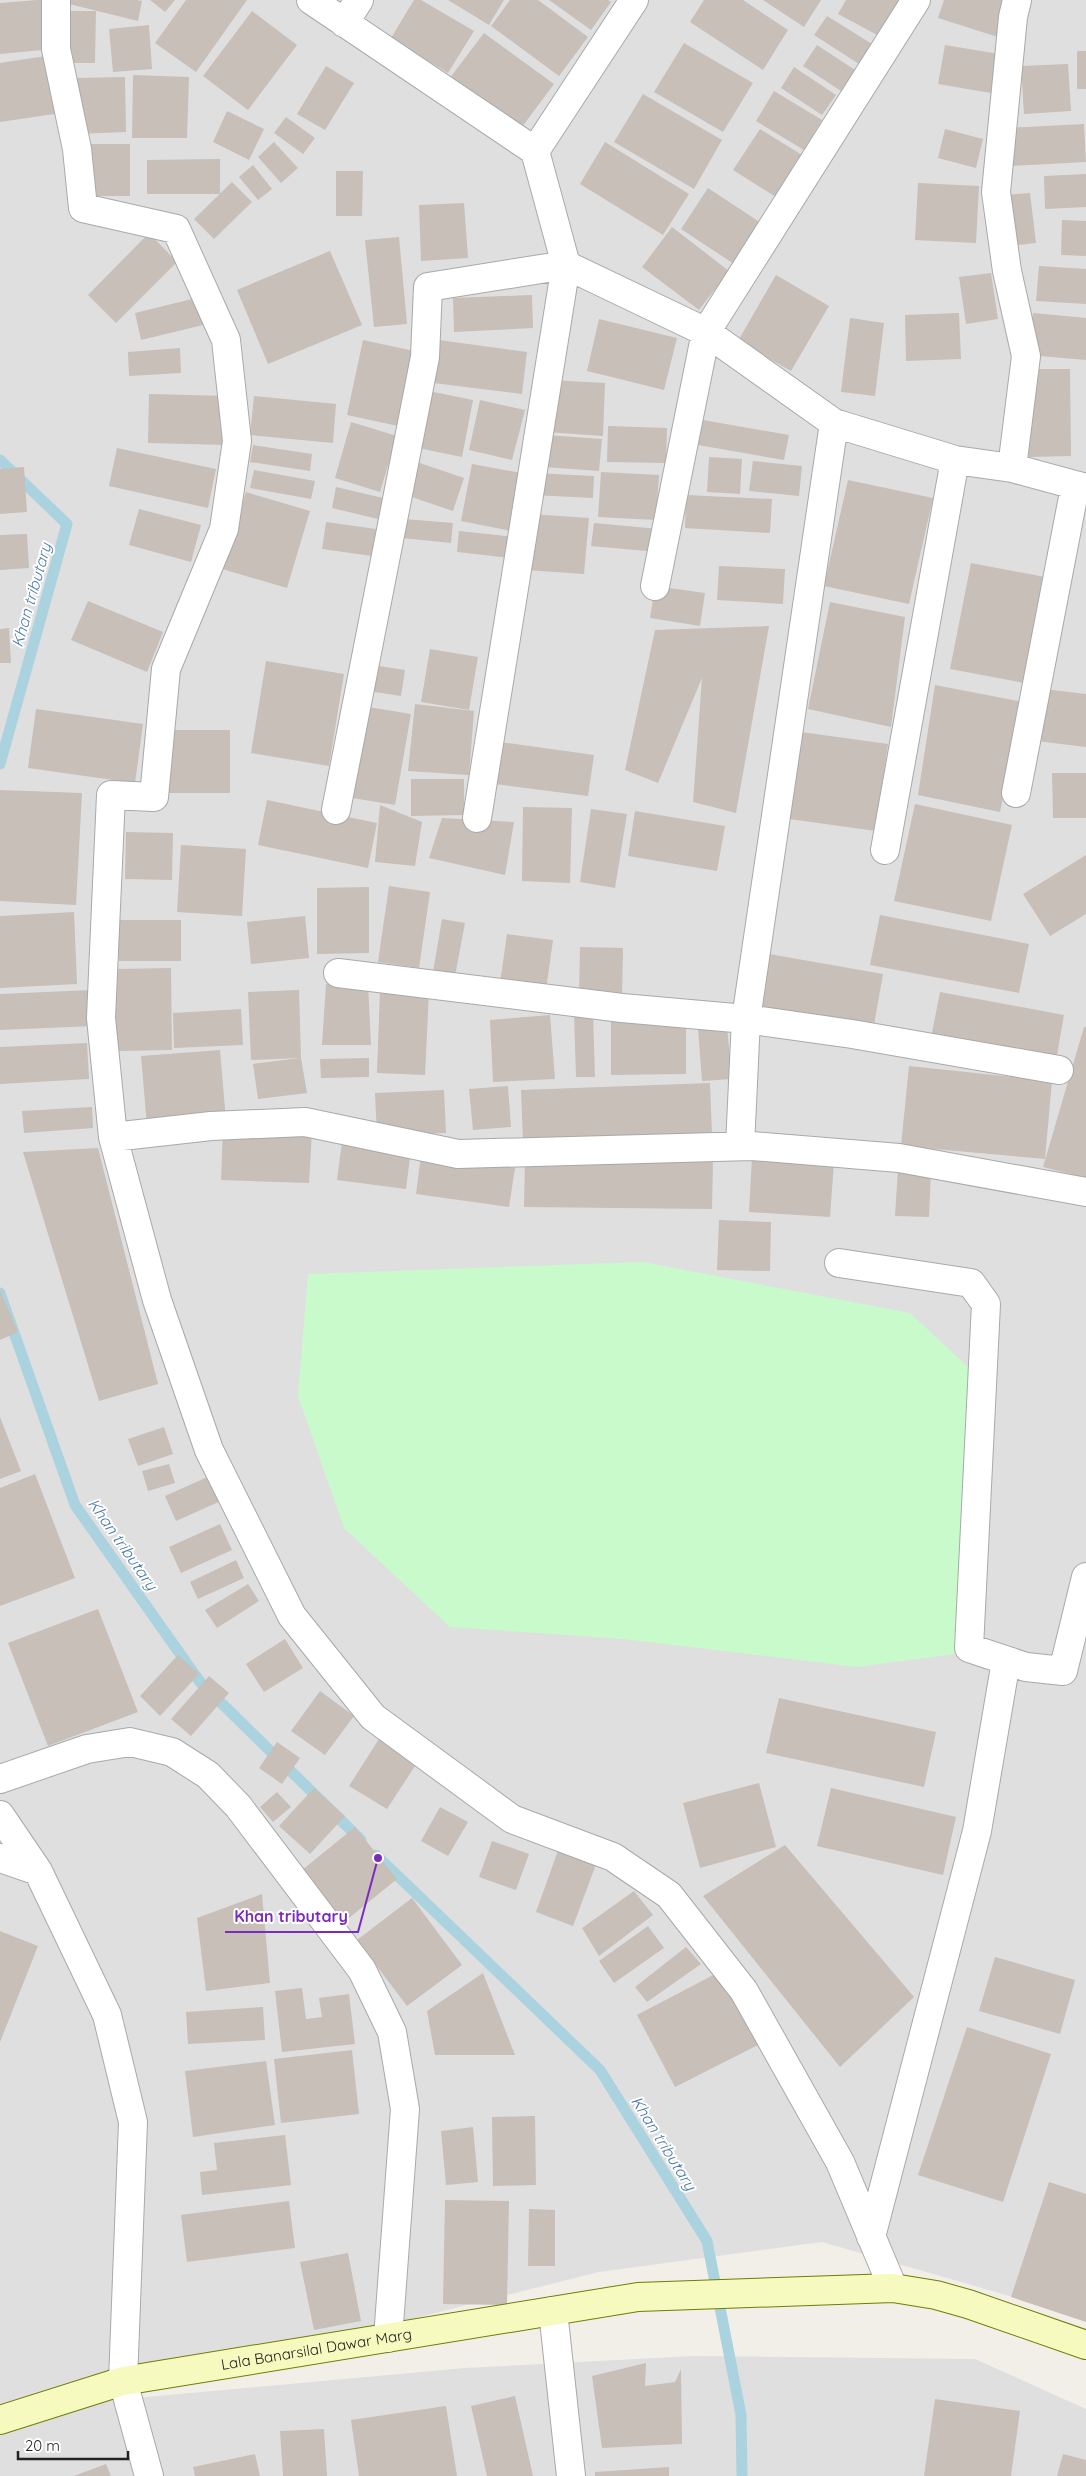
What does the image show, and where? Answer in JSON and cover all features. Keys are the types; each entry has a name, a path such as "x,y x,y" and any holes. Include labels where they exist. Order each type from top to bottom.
{"main road":[{"name":"Lala Banarsilal Dawar Marg","path":"0,2420 123,2381 638,2297 893,2288 936,2295 968,2304 1086,2345"}],"street":[{"path":"56,0 56,49 77,149 83,208 176,229 226,340 237,440 224,529 166,669 154,797 111,795 101,1018 113,1137 157,1300 209,1450 292,1616 373,1717 512,1819 613,1857 669,1895 744,1991 840,2162 893,2288"},
{"path":"311,0 536,151 566,265 477,818"},
{"path":"344,22 359,0"},
{"path":"536,151 634,0"},
{"path":"655,586 706,332 916,0"},
{"path":"1012,468 1026,356 1007,271 996,192 1013,18 1017,0"},
{"path":"336,810 425,357 428,287 566,265 706,332 834,423 955,460 1012,468 1081,487 1016,793"},
{"path":"740,1146 746,1019 834,423"},
{"path":"885,850 955,460"},
{"path":"338,973 622,1008 746,1019 852,1034 1059,1070"},
{"path":"113,1137 211,1126 305,1122 458,1154 740,1146 899,1158 1086,1192"},
{"path":"840,1262 970,1283 986,1304 969,1648 1026,1667 1063,1671 1086,1577"},
{"path":"871,2237 977,1831 1006,1661"},
{"path":"0,1779 87,1749 130,1742 172,1752 208,1775 238,1806 362,1970 392,2032 405,2109 388,2338"},
{"path":"0,1815 38,1870 107,2015 133,2122 123,2381 149,2476"},
{"path":"0,1858 38,1870"},
{"path":"553,2311 571,2476"}],"shaded area":[{"path":"0,0 1086,0 1086,2318 822,2242 599,2272 364,2331 0,2416"},
{"path":"694,2356 975,2359 1086,2409 1086,2476 0,2476 0,2435 92,2402 465,2368"}],"green space":[{"path":"643,1262 910,1313 984,1382 954,1654 857,1667 624,1639 450,1627 344,1528 298,1396 308,1274"}],"building":[{"path":"49,0 53,49 0,54 0,3"},
{"path":"66,0 142,1 138,21 65,3"},
{"path":"150,0 175,0 165,12"},
{"path":"186,0 247,0 196,72 155,43"},
{"path":"414,0 421,0 474,31 448,73 391,38"},
{"path":"448,0 504,0 489,25"},
{"path":"510,0 538,0 588,37 559,76 491,26"},
{"path":"549,0 608,0 611,2 591,30"},
{"path":"704,0 743,0 788,30 763,70 690,22"},
{"path":"763,0 821,0 804,27"},
{"path":"846,0 897,0 903,3 883,38 838,14"},
{"path":"944,0 1010,0 998,37 938,18"},
{"path":"68,11 96,11 95,63 68,63"},
{"path":"252,11 297,45 248,110 203,76"},
{"path":"827,16 872,44 859,64 814,35"},
{"path":"149,25 152,69 113,72 109,29"},
{"path":"484,33 554,84 519,131 449,79"},
{"path":"684,43 753,83 723,132 654,92"},
{"path":"817,45 855,70 841,91 803,66"},
{"path":"945,45 999,54 991,93 938,84"},
{"path":"1077,51 1086,51 1086,89 1077,89"},
{"path":"52,55 61,113 0,122 0,63"},
{"path":"1068,64 1071,111 1024,114 1021,66"},
{"path":"326,66 354,83 325,130 297,114"},
{"path":"794,67 836,95 822,115 781,88"},
{"path":"133,75 189,77 187,138 132,138"},
{"path":"125,77 126,132 75,134 74,78"},
{"path":"774,91 822,120 804,150 756,121"},
{"path":"643,94 722,140 694,189 614,142"},
{"path":"227,111 264,129 249,160 213,142"},
{"path":"286,117 315,138 303,154 274,133"},
{"path":"1084,124 1086,162 1010,166 1008,128"},
{"path":"760,129 802,155 776,197 733,170"},
{"path":"945,129 983,139 976,168 938,158"},
{"path":"274,142 298,168 281,183 258,157"},
{"path":"605,142 689,194 663,235 580,184"},
{"path":"88,144 130,144 130,196 88,196"},
{"path":"220,159 220,194 147,194 147,160"},
{"path":"253,165 272,189 258,200 239,177"},
{"path":"336,171 363,171 362,216 336,216"},
{"path":"1086,174 1086,207 1045,209 1044,176"},
{"path":"232,182 252,202 214,239 194,219"},
{"path":"918,183 979,186 976,243 915,240"},
{"path":"708,188 761,223 734,264 681,229"},
{"path":"1030,193 1036,243 1010,246 1004,195"},
{"path":"464,203 468,258 421,261 419,205"},
{"path":"1062,220 1086,221 1086,256 1061,255"},
{"path":"672,227 729,271 699,310 642,267"},
{"path":"149,233 177,262 116,323 88,295"},
{"path":"399,237 407,324 374,327 365,240"},
{"path":"330,251 362,325 268,364 237,290"},
{"path":"1039,266 1086,269 1086,304 1036,301"},
{"path":"991,273 998,319 966,324 959,277"},
{"path":"776,275 829,306 791,371 738,341"},
{"path":"532,295 533,328 454,332 453,298"},
{"path":"196,298 203,325 141,340 135,313"},
{"path":"959,313 961,359 906,361 905,315"},
{"path":"1033,313 1086,318 1086,360 1029,355"},
{"path":"850,318 884,323 875,396 841,392"},
{"path":"599,319 677,338 664,390 587,371"},
{"path":"363,340 414,351 398,426 347,415"},
{"path":"439,340 527,352 522,394 433,383"},
{"path":"180,348 181,373 129,376 128,352"},
{"path":"1028,369 1070,369 1071,456 1029,457"},
{"path":"549,380 605,383 603,436 546,432"},
{"path":"429,391 473,400 462,457 418,448"},
{"path":"149,394 228,396 227,445 148,443"},
{"path":"254,396 336,404 333,443 250,435"},
{"path":"480,400 525,410 512,460 469,450"},
{"path":"703,420 789,435 784,460 698,445"},
{"path":"351,422 397,436 380,492 335,478"},
{"path":"608,426 667,428 666,463 607,462"},
{"path":"547,435 602,439 599,471 545,467"},
{"path":"253,445 312,454 310,471 250,462"},
{"path":"117,448 216,469 208,508 109,486"},
{"path":"709,457 742,459 740,494 707,492"},
{"path":"411,460 464,478 453,511 400,493"},
{"path":"753,461 802,466 799,496 749,491"},
{"path":"472,464 527,474 516,532 461,521"},
{"path":"24,467 27,512 0,514 0,469"},
{"path":"254,470 315,481 311,499 250,488"},
{"path":"601,472 659,475 656,520 598,517"},
{"path":"534,473 594,476 593,498 533,495"},
{"path":"848,480 933,498 909,604 824,586"},
{"path":"336,487 383,498 378,519 332,508"},
{"path":"246,492 310,511 287,588 222,569"},
{"path":"686,495 772,499 770,533 685,528"},
{"path":"139,509 201,525 191,562 129,545"},
{"path":"530,514 589,518 584,574 526,570"},
{"path":"404,519 453,523 451,543 402,538"},
{"path":"326,522 376,529 372,556 322,549"},
{"path":"594,523 659,529 657,552 591,546"},
{"path":"459,531 514,537 511,558 457,552"},
{"path":"27,534 29,568 0,570 0,535"},
{"path":"971,563 1045,577 1024,683 950,669"},
{"path":"719,566 785,569 783,604 717,600"},
{"path":"655,586 705,593 700,626 650,618"},
{"path":"88,601 163,632 147,672 71,640"},
{"path":"830,602 905,617 891,727 808,709"},
{"path":"769,626 736,813 693,802 702,678 658,783 625,770 655,630"},
{"path":"9,628 11,663 0,663 0,629"},
{"path":"430,649 478,657 469,710 421,702"},
{"path":"266,661 344,674 329,766 251,753"},
{"path":"373,665 405,670 401,696 368,691"},
{"path":"935,685 1023,702 1000,812 918,795"},
{"path":"1044,689 1086,694 1086,747 1037,741"},
{"path":"415,704 474,711 469,775 408,771"},
{"path":"362,706 411,714 395,805 346,797"},
{"path":"36,709 143,724 135,783 28,768"},
{"path":"164,730 230,730 230,793 163,793"},
{"path":"794,731 888,744 876,831 782,818"},
{"path":"500,742 594,755 588,796 495,784"},
{"path":"1052,773 1086,773 1086,818 1053,818"},
{"path":"411,779 464,779 464,815 411,816"},
{"path":"0,790 82,793 76,905 0,901"},
{"path":"267,800 377,823 368,868 258,845"},
{"path":"915,804 1012,825 991,921 894,901"},
{"path":"380,805 422,822 415,866 375,862"},
{"path":"523,807 572,808 570,883 522,881"},
{"path":"591,809 627,814 615,888 580,882"},
{"path":"635,811 725,826 717,871 628,856"},
{"path":"442,818 514,822 505,875 429,858"},
{"path":"126,832 173,833 172,880 125,879"},
{"path":"181,845 246,849 242,916 177,912"},
{"path":"1086,855 1086,914 1050,936 1023,894"},
{"path":"389,886 430,892 419,968 378,962"},
{"path":"369,887 369,953 317,954 317,888"},
{"path":"74,912 77,984 0,988 0,916"},
{"path":"880,915 1029,944 1019,993 870,965"},
{"path":"305,916 309,958 251,964 247,922"},
{"path":"442,919 465,923 455,976 433,972"},
{"path":"119,920 181,920 181,961 119,961"},
{"path":"507,934 553,940 546,990 500,983"},
{"path":"580,947 623,948 622,997 579,997"},
{"path":"769,954 883,974 873,1031 758,1010"},
{"path":"171,968 172,1050 116,1051 115,969"},
{"path":"326,984 368,984 371,1045 322,1045"},
{"path":"380,989 429,992 425,1075 377,1073"},
{"path":"91,990 93,1026 0,1030 0,994"},
{"path":"299,990 301,1058 307,1093 258,1099 253,1064 300,1058 251,1060 248,992"},
{"path":"940,992 1064,1015 1056,1061 931,1038"},
{"path":"241,1009 243,1045 174,1048 173,1013"},
{"path":"574,1013 593,1013 595,1077 576,1077"},
{"path":"550,1015 555,1079 493,1082 490,1020"},
{"path":"611,1022 686,1022 686,1074 611,1075"},
{"path":"727,1027 732,1079 702,1081 698,1029"},
{"path":"1084,1027 1086,1027 1086,1178 1043,1167"},
{"path":"87,1043 89,1079 0,1084 0,1047"},
{"path":"220,1050 226,1120 147,1126 141,1056"},
{"path":"369,1058 369,1077 321,1078 320,1059"},
{"path":"909,1066 1052,1081 1045,1159 901,1146"},
{"path":"710,1083 712,1135 523,1141 521,1090"},
{"path":"508,1086 511,1127 473,1130 469,1089"},
{"path":"444,1090 446,1133 377,1136 375,1093"},
{"path":"92,1107 93,1128 24,1133 22,1111"},
{"path":"223,1128 312,1132 309,1183 221,1180"},
{"path":"342,1142 411,1150 406,1189 337,1180"},
{"path":"98,1148 158,1384 99,1401 23,1152"},
{"path":"421,1155 515,1168 509,1207 416,1194"},
{"path":"525,1155 713,1157 712,1209 524,1207"},
{"path":"752,1157 834,1162 830,1217 749,1212"},
{"path":"898,1169 931,1170 929,1217 895,1216"},
{"path":"719,1220 771,1222 770,1271 717,1270"},
{"path":"0,1290 18,1332 0,1340"},
{"path":"0,1417 21,1471 0,1479"},
{"path":"164,1427 173,1454 138,1466 128,1439"},
{"path":"169,1464 175,1483 148,1491 142,1471"},
{"path":"35,1474 75,1578 0,1606 0,1488"},
{"path":"212,1475 223,1500 176,1521 165,1496"},
{"path":"220,1524 232,1550 181,1573 169,1547"},
{"path":"236,1560 244,1578 198,1599 190,1582"},
{"path":"248,1584 259,1601 217,1628 205,1610"},
{"path":"98,1609 138,1712 48,1746 8,1643"},
{"path":"285,1639 303,1668 264,1692 246,1664"},
{"path":"178,1655 199,1674 160,1716 140,1696"},
{"path":"209,1676 229,1693 191,1736 171,1719"},
{"path":"320,1691 354,1716 325,1755 291,1731"},
{"path":"779,1698 936,1732 924,1787 766,1753"},
{"path":"379,1739 417,1763 387,1809 349,1786"},
{"path":"277,1742 300,1758 282,1784 259,1768"},
{"path":"759,1783 776,1847 700,1868 683,1803"},
{"path":"314,1788 345,1816 310,1854 279,1826"},
{"path":"831,1788 956,1817 943,1875 817,1846"},
{"path":"277,1792 291,1807 273,1822 260,1807"},
{"path":"440,1807 468,1822 448,1856 421,1841"},
{"path":"355,1827 397,1879 344,1922 301,1871"},
{"path":"492,1841 529,1854 516,1890 479,1877"},
{"path":"560,1845 598,1859 573,1926 536,1912"},
{"path":"785,1845 914,1997 840,2067 703,1896"},
{"path":"634,1891 653,1915 599,1956 582,1928"},
{"path":"262,1894 270,1983 206,1991 197,1918"},
{"path":"412,1898 462,1965 407,2006 357,1940"},
{"path":"648,1926 664,1948 614,1983 599,1961"},
{"path":"0,1931 38,1946 0,2042"},
{"path":"686,1947 701,1964 647,2002 635,1987"},
{"path":"995,1957 1075,1980 1060,2034 979,2011"},
{"path":"719,1972 758,2045 675,2087 637,2015"},
{"path":"483,1973 515,2055 435,2055 427,2011"},
{"path":"302,1988 306,2019 322,2017 319,1998 349,1994 355,2044 282,2052 275,1991"},
{"path":"263,2007 265,2040 188,2044 186,2012"},
{"path":"967,2027 1051,2054 1003,2202 918,2175"},
{"path":"352,2050 359,2114 281,2123 274,2059"},
{"path":"266,2061 275,2125 193,2137 185,2071"},
{"path":"535,2116 536,2185 493,2186 492,2117"},
{"path":"473,2127 478,2182 446,2185 441,2131"},
{"path":"285,2135 291,2185 202,2195 200,2172 217,2170 214,2143"},
{"path":"1049,2182 1086,2194 1086,2322 1011,2297"},
{"path":"445,2200 509,2201 507,2305 443,2304"},
{"path":"289,2201 295,2248 187,2262 181,2215"},
{"path":"529,2209 555,2210 555,2266 528,2266"},
{"path":"348,2253 361,2321 314,2330 300,2262"},
{"path":"646,2363 645,2386 675,2382 681,2369 682,2444 602,2448 592,2376"},
{"path":"515,2396 533,2476 487,2476 471,2406"},
{"path":"935,2399 1020,2411 1011,2476 924,2476"},
{"path":"446,2406 457,2476 359,2476 351,2420"},
{"path":"324,2429 327,2476 283,2476 280,2431"},
{"path":"255,2454 260,2476 195,2476 193,2467"},
{"path":"1063,2454 1086,2460 1086,2476 1057,2476"},
{"path":"106,2464 111,2476 74,2476"},
{"path":"669,2467 669,2476 595,2476 595,2472"}],"waterway":[{"name":"Khan tributary","path":"0,460 67,524 0,764"},
{"name":"Khan tributary","path":"0,1293 75,1505 200,1682 361,1840"},
{"name":"Khan tributary","path":"376,1855 600,2070 707,2241 741,2415 742,2476"}],"place":[{"name":"Khan tributary","path":"378,1858"}]}
